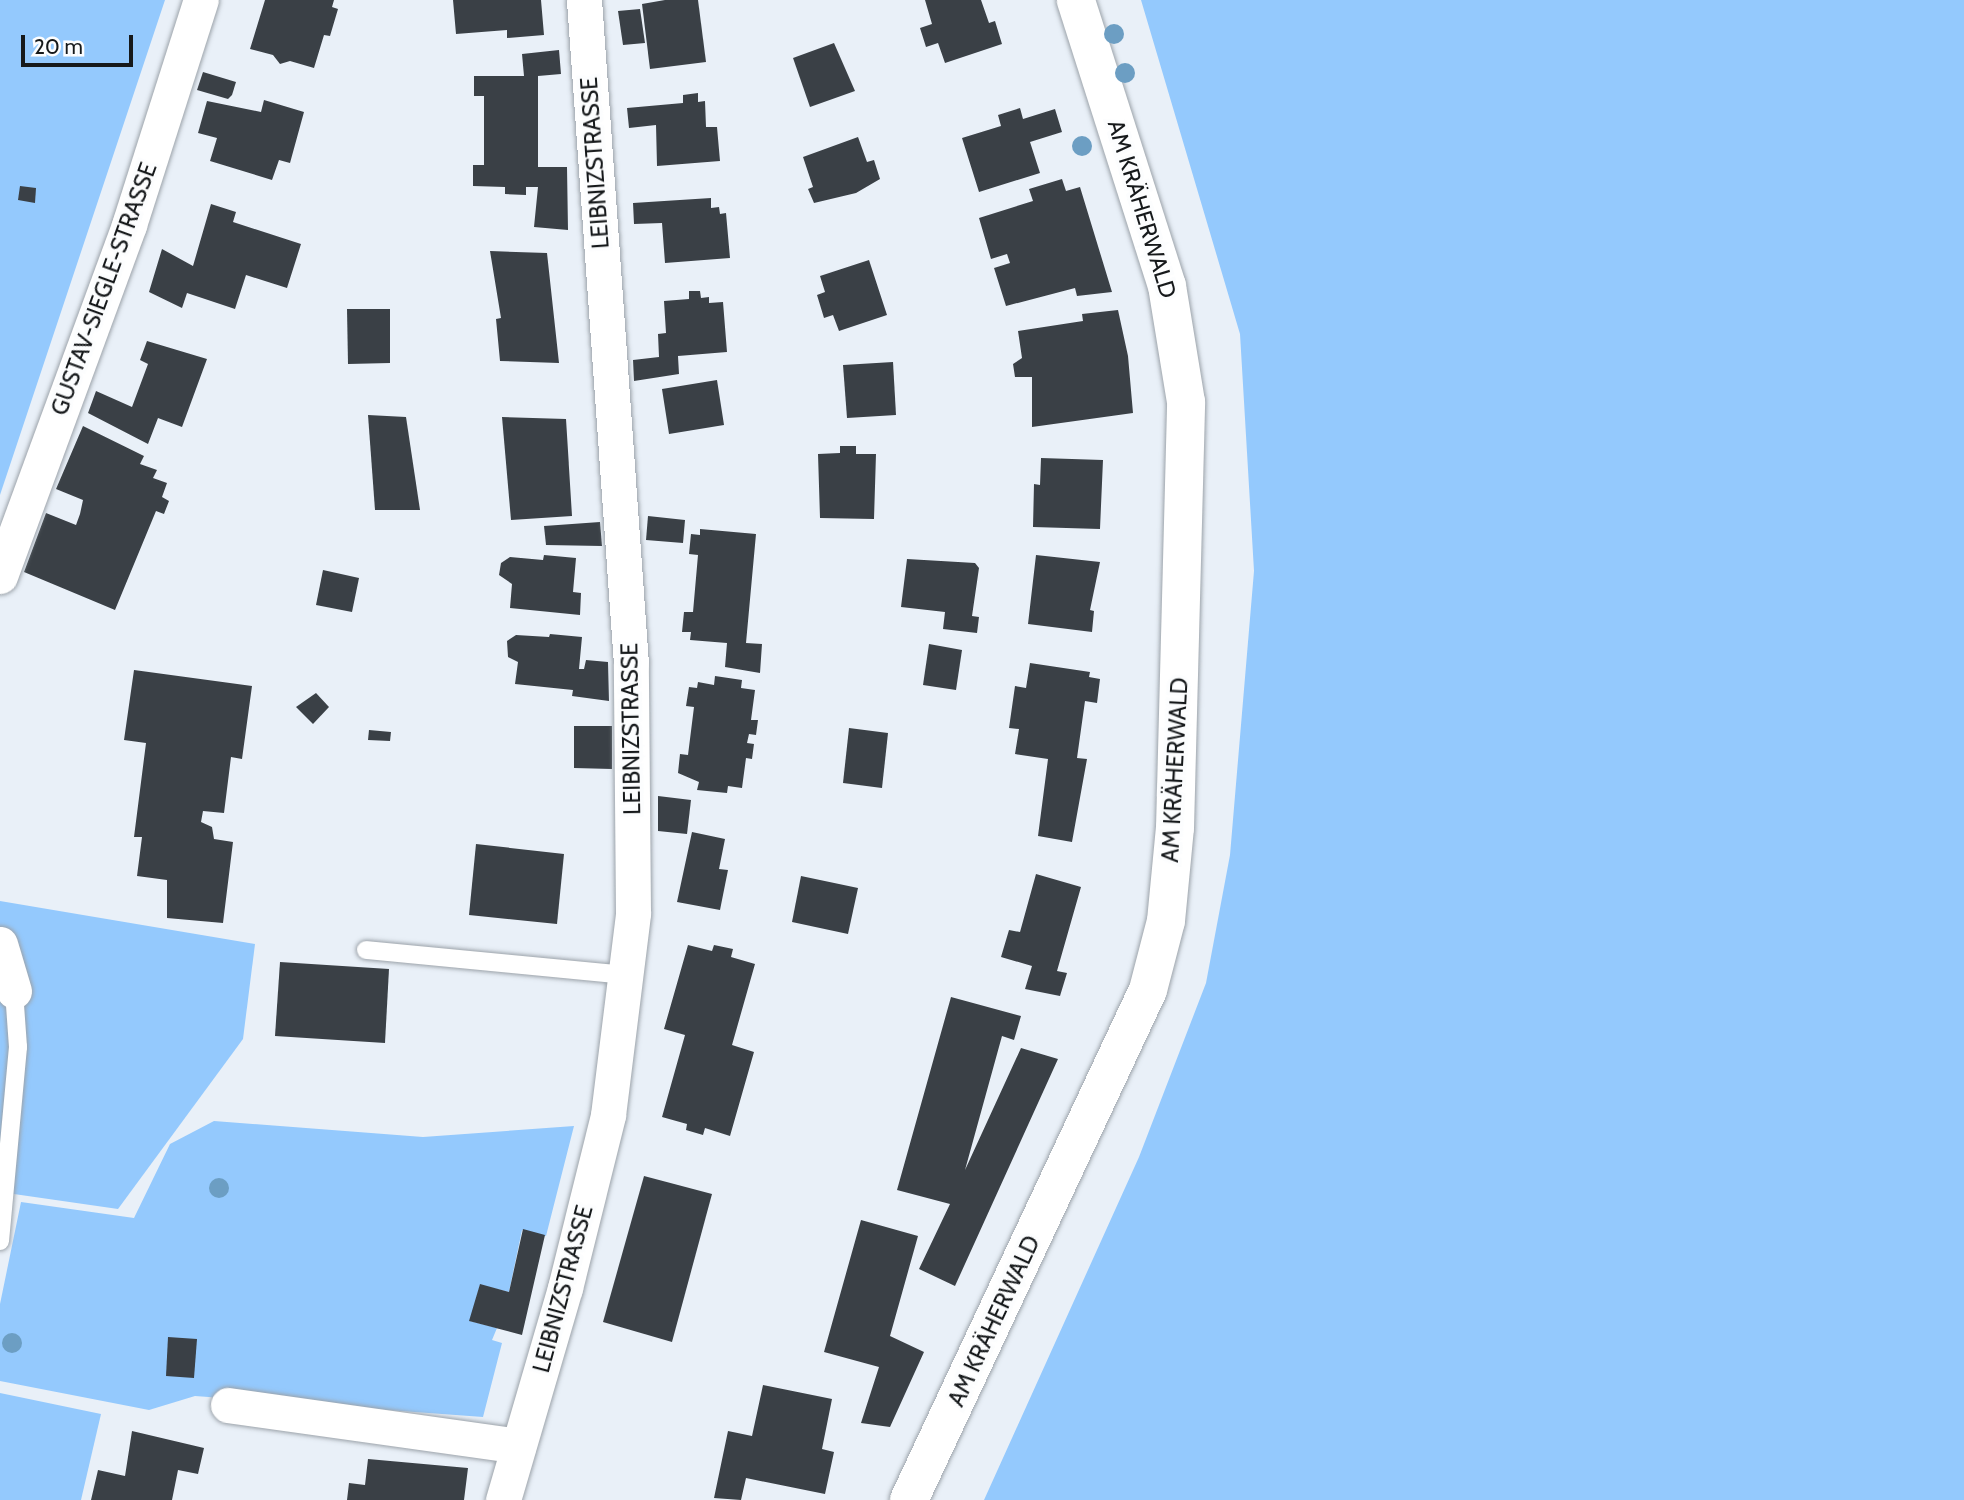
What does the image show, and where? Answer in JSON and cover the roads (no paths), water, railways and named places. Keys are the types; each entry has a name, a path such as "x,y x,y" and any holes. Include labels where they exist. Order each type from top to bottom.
{"main road":[{"name":"AM KRÄHERWALD","path":"909,1500 1148,990 1166,921 1175,828 1186,402 1167,286 1076,0"}],"street":[{"name":"GUSTAV-SIEGLE-STRASSE","path":"0,576 129,225 201,0"},
{"name":"LEIBNIZSTRASSE","path":"503,1500 565,1288 608,1115 633,913 631,664 584,0"},
{"path":"0,944 14,991"},
{"path":"228,1405 518,1446"}],"lane":[{"path":"366,950 625,975"},
{"path":"0,1241 18,1047 14,991"}]}
